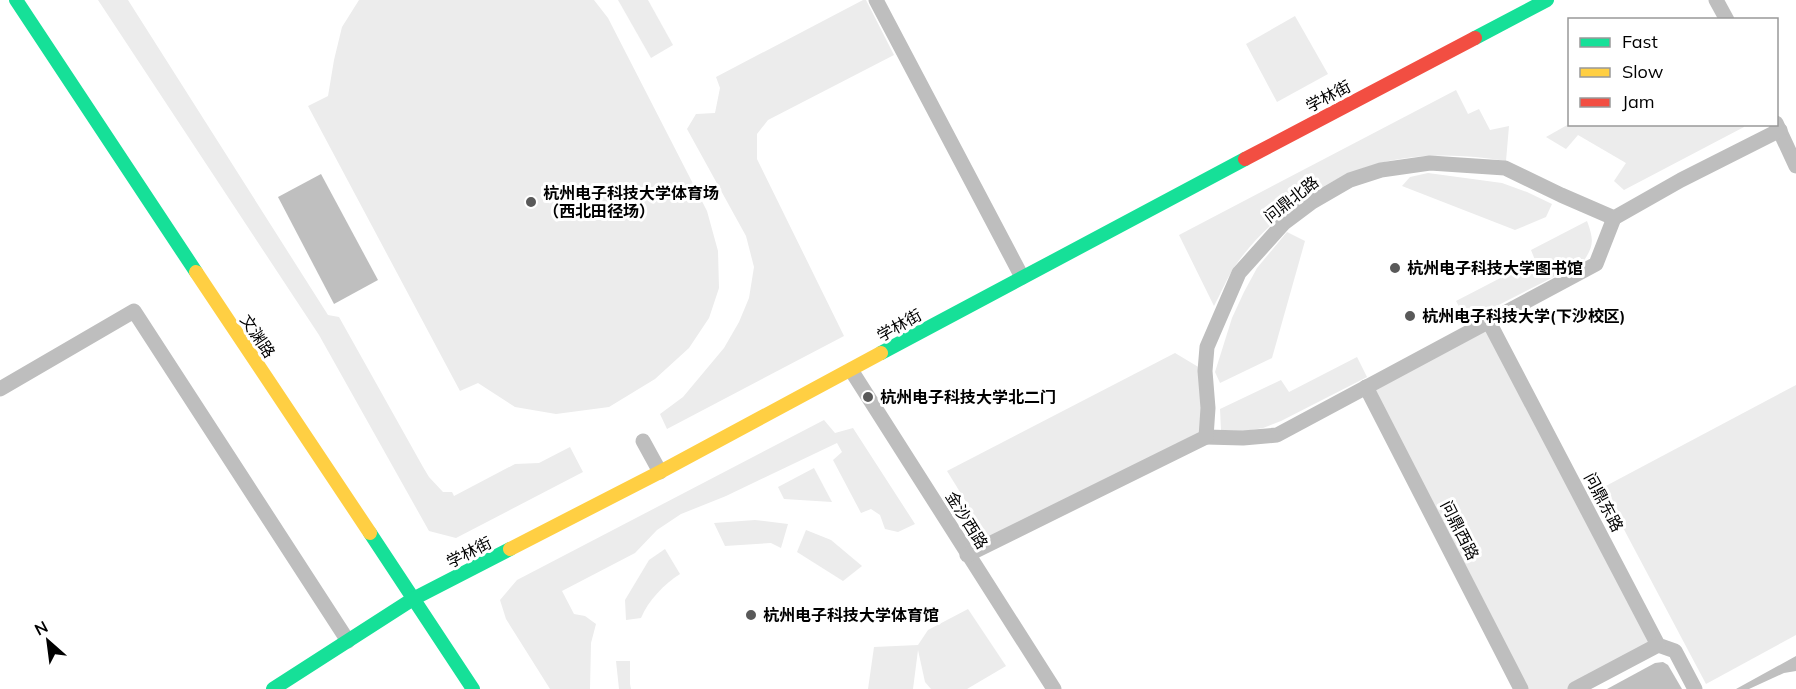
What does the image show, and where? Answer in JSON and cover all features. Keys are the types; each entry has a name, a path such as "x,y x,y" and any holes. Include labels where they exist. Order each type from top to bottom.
{"main road":[{"name":"文渊路","path":"16,0 473,689"},
{"name":"学林街","path":"273,689 413,600 660,472 1022,277 1547,0"}],"street":[{"path":"876,0 1022,277"},
{"path":"1716,0 1726,18"},
{"path":"967,555 1206,437 1243,438 1277,435 1596,264 1614,218 1778,126 1792,143 1796,166"},
{"name":"问鼎北路","path":"1206,437 1207,347 1239,273 1284,223 1312,202 1350,180 1381,170 1430,163 1505,168 1614,218"},
{"path":"0,389 134,311 348,641"},
{"name":"问鼎东路","path":"1489,322 1658,645 1675,651 1695,689"},
{"name":"金沙西路","path":"851,370 1054,689"},
{"name":"问鼎西路","path":"1366,387 1521,689"},
{"path":"643,441 660,472"},
{"path":"1575,689 1658,645"}],"shaded area":[{"path":"98,0 128,0 328,315 339,317 423,467 443,492 452,492 454,496 515,464 539,463 570,447 583,472 456,538 429,531 319,335"},
{"name":"杭州电子科技大学体育场 （西北田径场）","path":"359,0 594,0 608,18 707,211 718,251 719,288 709,318 689,348 655,379 609,407 556,414 515,407 478,383 460,391 308,106 328,96 342,27"},
{"path":"618,0 648,0 673,45 651,58"},
{"path":"866,0 894,55 768,120 757,134 757,159 844,336 667,429 660,414 683,397 724,348 749,298 754,267 746,236 687,129 696,114 715,113 720,88 716,77"},
{"path":"1295,16 1328,74 1277,102 1246,44"},
{"path":"1456,90 1468,114 1479,109 1490,130 1509,126 1506,161 1470,156 1415,157 1378,163 1343,176 1291,208 1260,236 1235,266 1214,306 1179,235"},
{"path":"1568,125 1744,127 1624,190 1614,181 1626,163 1578,135 1566,149 1546,137"},
{"path":"1428,173 1502,183 1552,204 1546,217 1515,230 1402,186 1410,177"},
{"path":"321,174 378,280 334,304 278,197"},
{"path":"1587,221 1592,243 1583,262 1473,318 1464,316 1456,301 1535,260 1531,250"},
{"path":"1287,232 1305,241 1272,358 1220,383 1215,372 1232,318 1257,268"},
{"path":"1489,322 1658,645 1576,689 1521,689 1366,387"},
{"path":"1175,353 1205,371 1206,437 991,542 947,471"},
{"path":"1357,357 1367,377 1263,428 1245,431 1221,430 1220,409 1281,380 1289,392"},
{"path":"1796,385 1796,635 1706,684 1602,488"},
{"path":"824,420 835,433 853,428 915,524 898,532 885,529 880,515 871,509 861,513 833,460 842,452 837,443 726,496 681,514 657,530 635,553 562,591 574,614 585,616 596,624 591,643 590,689 550,689 506,619 500,600 517,580"},
{"path":"814,468 832,502 784,499 778,487"},
{"path":"755,520 788,524 781,548 771,543 725,546 714,523"},
{"path":"806,530 831,540 862,566 843,581 797,552"},
{"path":"665,549 680,574 657,593 641,618 626,620 625,600 649,560"},
{"path":"968,609 1006,666 967,689 931,689 925,682 918,650 913,689 868,689 874,647 918,645 928,630"},
{"path":"1796,656 1796,671 1784,673 1749,689 1736,689"},
{"path":"616,661 630,661 631,689 619,689"},
{"path":"1663,662 1668,665 1682,689 1607,689 1655,663"}],"traffic: fast":[{"path":"16,0 196,272"},
{"path":"1475,38 1547,0"},
{"path":"881,353 1245,159"},
{"path":"370,533 473,689"},
{"path":"273,689 413,599 510,549"}],"traffic: slow":[{"path":"196,272 370,533"},
{"path":"510,549 660,472 881,353"}],"traffic: jam":[{"path":"1245,159 1475,38"}],"place":[{"name":"杭州电子科技大学体育场 （西北田径场）","path":"531,202"},
{"name":"杭州电子科技大学图书馆","path":"1395,268"},
{"name":"杭州电子科技大学(下沙校区)","path":"1410,316"},
{"name":"杭州电子科技大学北二门","path":"868,397"},
{"name":"杭州电子科技大学体育馆","path":"751,615"}]}
